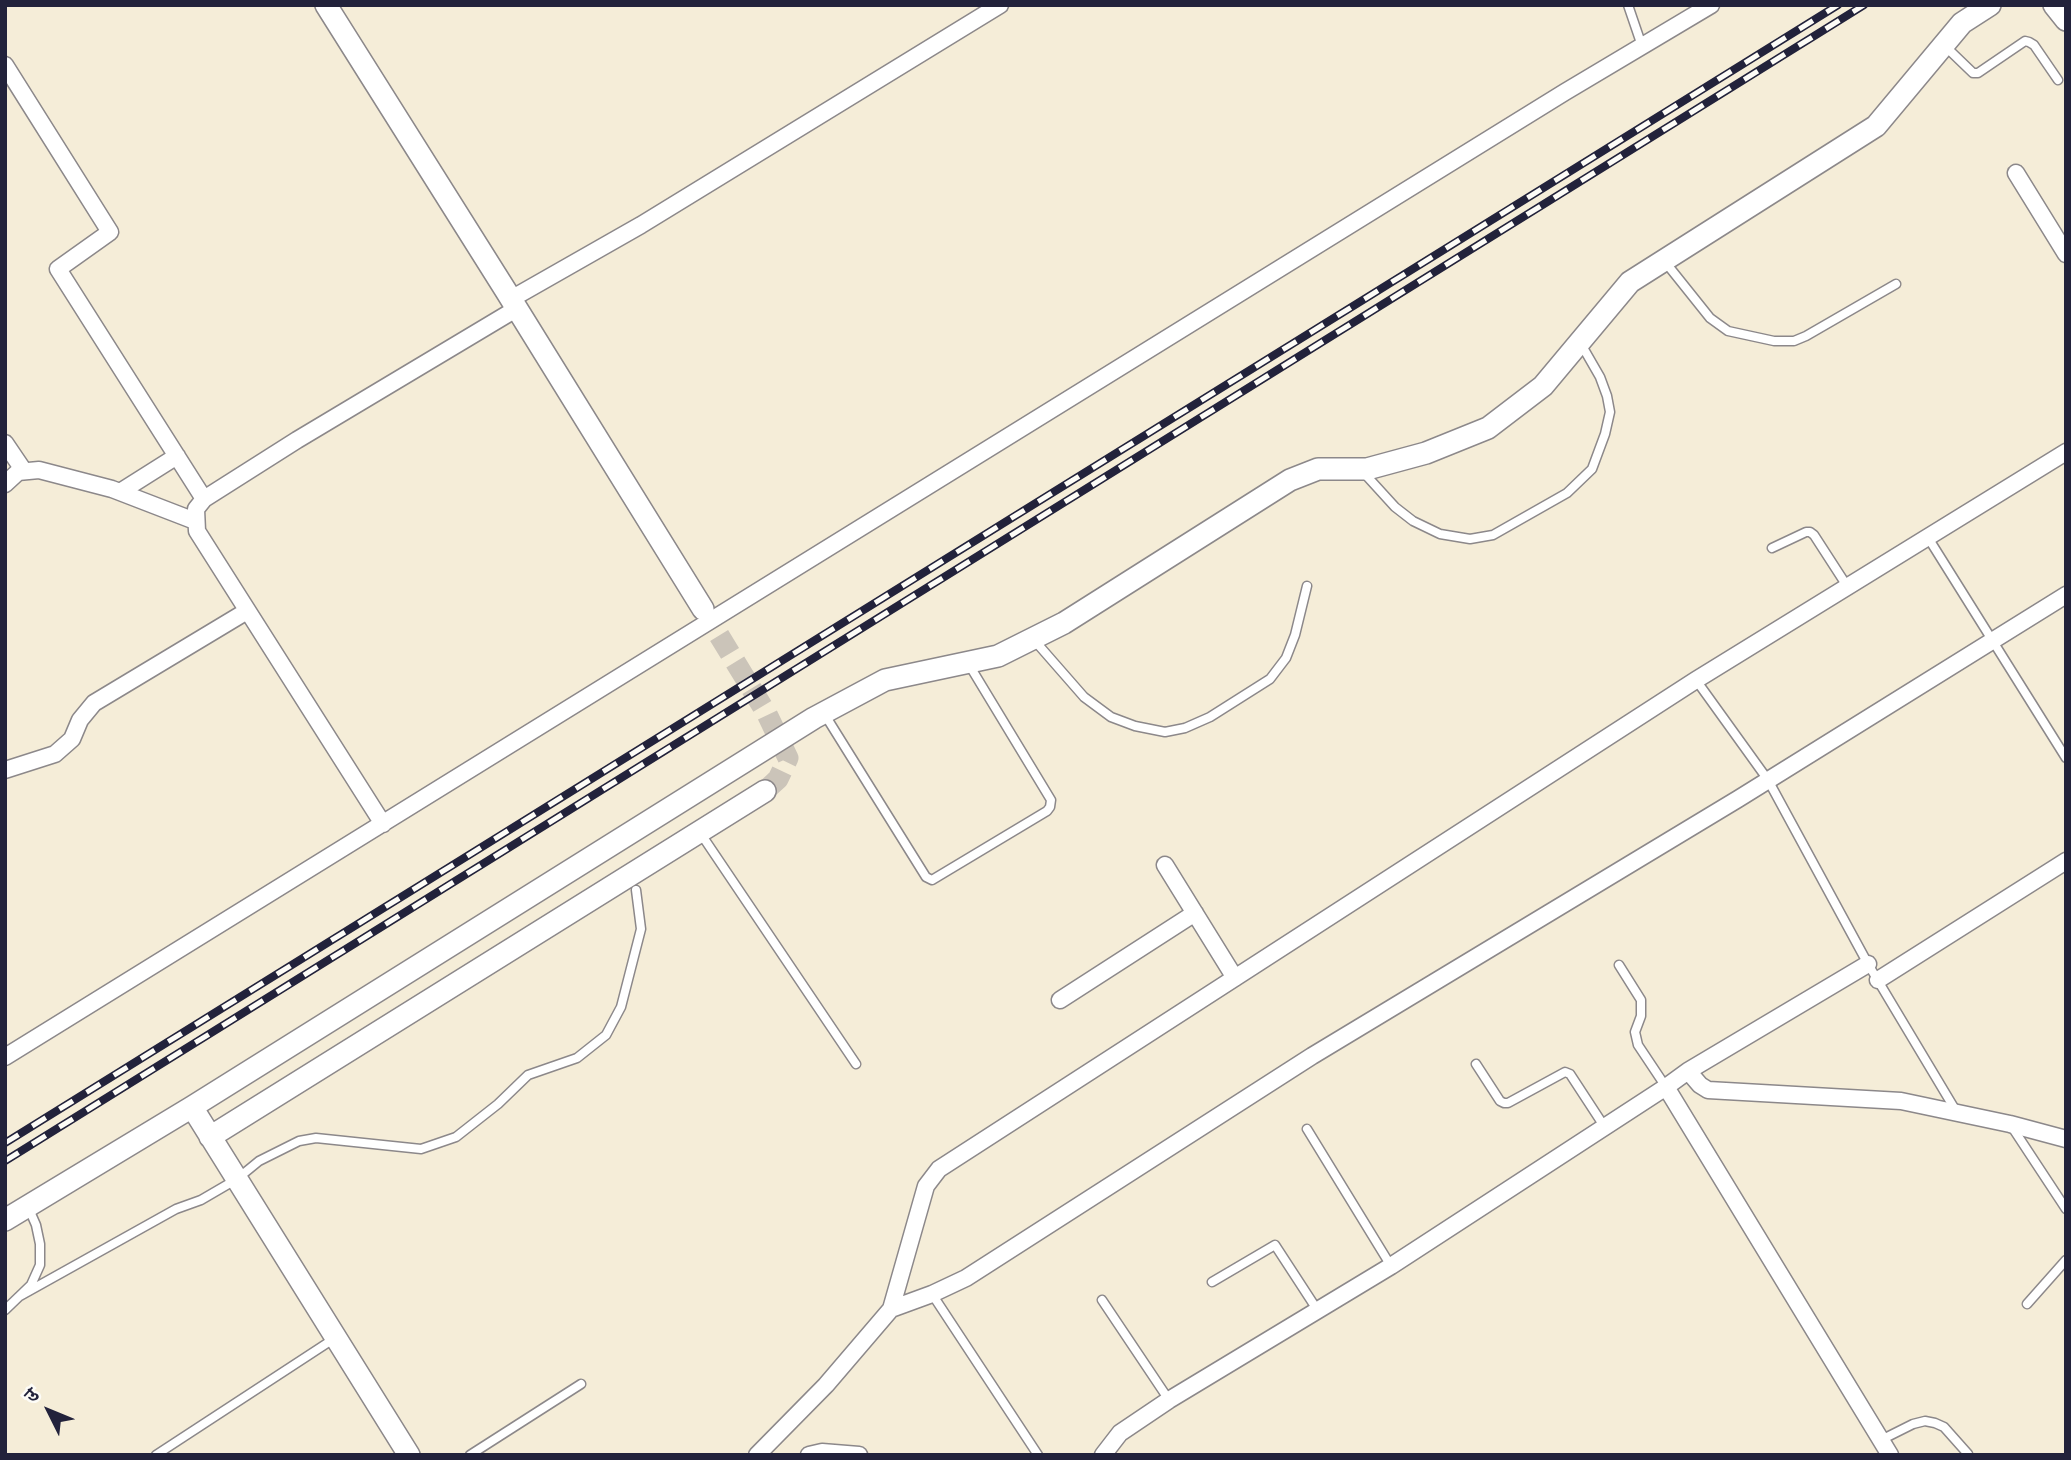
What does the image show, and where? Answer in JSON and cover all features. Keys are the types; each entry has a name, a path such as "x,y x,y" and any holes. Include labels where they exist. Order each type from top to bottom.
{"street":[{"path":"326,5 703,609"},
{"path":"5,1057 1711,5"},
{"path":"5,1220 192,1107 823,712 885,680 998,656 1064,623 1290,480 1318,469 1361,469 1426,453 1488,428 1543,386 1630,282 1876,126 1962,23 1990,5"},
{"path":"2054,5 2066,20"},
{"path":"383,824 197,531 196,509 205,499 297,440 990,8"},
{"path":"5,65 110,232 58,269 205,499"},
{"path":"2016,173 2066,254"},
{"path":"5,443 24,471"},
{"path":"757,1455 826,1385 891,1309 926,1186 939,1169 1696,680 2066,452"},
{"path":"120,492 177,456"},
{"path":"5,484 18,472 39,470 120,492 195,521"},
{"path":"891,1309 966,1278 1312,1056 1768,780 2066,595"},
{"path":"5,769 55,754 72,739 86,710 94,703 247,611"},
{"path":"210,1136 765,791"},
{"path":"1878,980 2066,861"},
{"path":"1165,865 1235,978"},
{"path":"1060,1000 1195,914"},
{"path":"1103,1455 1120,1433 1170,1400 1391,1266 1688,1071 1868,964"},
{"path":"1688,1071 1708,1090 1901,1101 2066,1139"},
{"path":"1666,1087 1890,1455"},
{"path":"192,1107 410,1455"},
{"path":"809,1455 822,1452 859,1455"}],"lane":[{"path":"1628,5 1642,46"},
{"path":"1943,45 1973,73 1978,73 2025,41 2029,42 2034,45 2058,80"},
{"path":"1664,261 1710,318 1728,331 1774,341 1794,341 1807,336 1896,284"},
{"path":"1361,469 1395,507 1413,520 1440,534 1470,539 1493,535 1567,493 1592,469 1610,412 1600,377 1579,341"},
{"path":"1772,548 1810,532 1847,586"},
{"path":"1927,536 2066,758"},
{"path":"1033,638 1084,697 1111,717 1135,726 1165,732 1185,728 1210,716 1270,679 1286,658 1295,635 1307,586"},
{"path":"823,712 926,877 932,880 1050,807 1051,800 968,662"},
{"path":"1696,680 1768,780 1868,964 1957,1113"},
{"path":"699,832 856,1063"},
{"path":"20,1296 176,1209 201,1200 237,1179 260,1161 299,1141 316,1138 421,1149 456,1137 528,1076 577,1058 606,1035 621,1007 641,929 636,890"},
{"path":"1619,965 1641,1000 1641,1016 1635,1032 1638,1045 1666,1087"},
{"path":"1476,1065 1504,1103 1565,1072 1570,1074 1604,1126"},
{"path":"2010,1124 2066,1209"},
{"path":"1307,1129 1391,1266"},
{"path":"5,1310 32,1285 40,1265 40,1244 28,1207"},
{"path":"1212,1282 1275,1245 1318,1311"},
{"path":"2027,1304 2066,1259"},
{"path":"932,1294 1038,1455"},
{"path":"1102,1300 1170,1400"},
{"path":"156,1455 336,1337"},
{"path":"470,1455 581,1384"},
{"path":"1881,1440 1925,1421 1944,1427 1968,1454"}],"tunnel":[{"path":"703,609 767,714 788,758 778,779 765,791"}],"railway":[{"path":"5,1143 1838,5"},
{"path":"5,1161 1864,5"}]}
